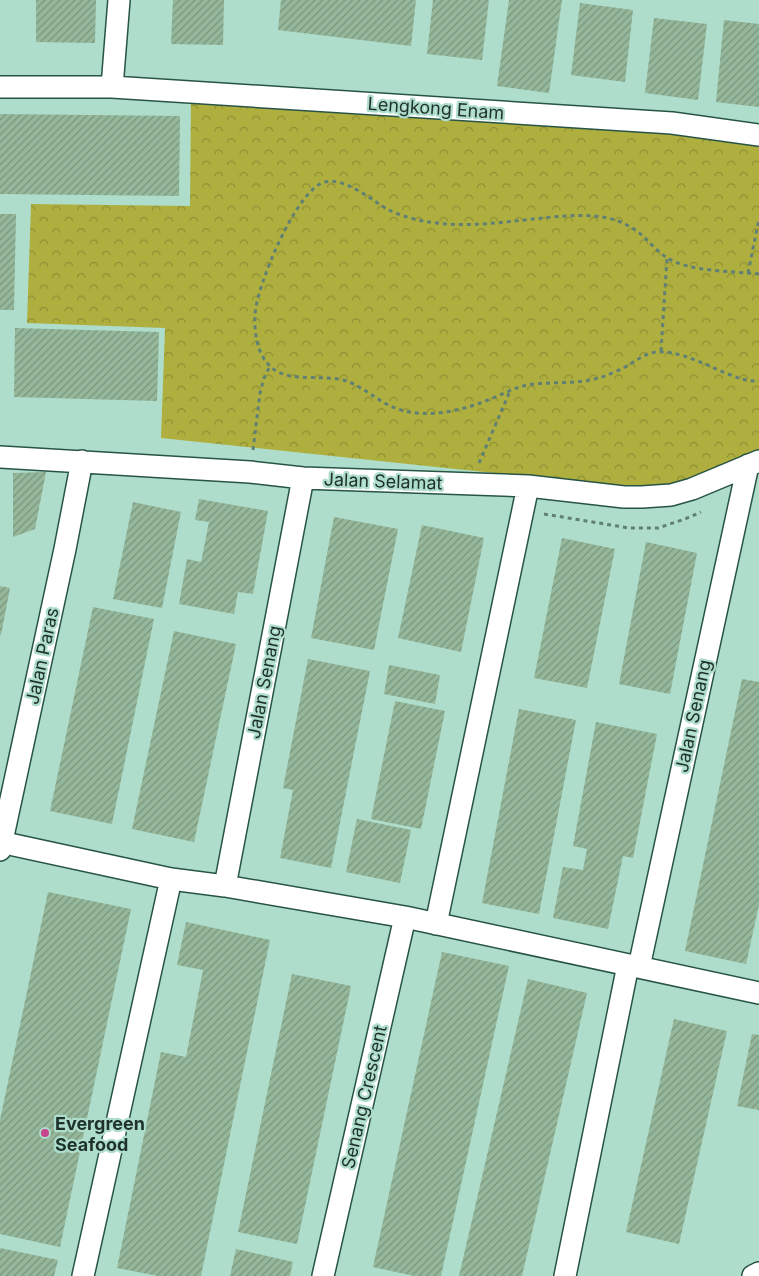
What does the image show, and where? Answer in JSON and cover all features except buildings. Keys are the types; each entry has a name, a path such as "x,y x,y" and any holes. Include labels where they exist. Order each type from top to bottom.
{"street":[{"path":"112,87 119,0"},
{"name":"Lengkong Enam","path":"0,87 112,87 672,123 759,135"},
{"name":"Jalan Selamat","path":"0,457 250,472 303,478 528,486 642,497 672,495 692,489 753,463"},
{"name":"Jalan Paras","path":"1,844 82,461"},
{"name":"Jalan Senang","path":"634,966 753,463"},
{"name":"Jalan Senang","path":"225,886 303,478"},
{"path":"436,924 528,486"},
{"path":"1,844 171,879 225,886 404,917 759,993"},
{"path":"83,1276 171,879"},
{"name":"Senang Crescent","path":"323,1276 404,917"},
{"path":"568,1275 634,966"},
{"path":"753,1276 759,1273"}],"path":[{"path":"759,274 688,266 666,258 631,227 602,217 571,215 471,224 430,222 392,211 348,185 331,181 323,182 309,192 290,221 268,264 256,300 254,313 257,342 261,354 270,366 277,371 291,376 347,381 364,389 385,404 411,412 454,411 486,401 520,386 578,382 601,378 647,354 661,351 678,354 746,381 759,382"},
{"path":"748,273 759,219"},
{"path":"661,351 666,258"},
{"path":"253,453 252,446 260,393 270,366"},
{"path":"477,467 510,390"}],"green space":[{"path":"191,95 669,132 759,142 759,452 687,480 644,489 161,438 165,328 27,323 31,204 190,206"}],"place":[{"name":"Evergreen Seafood","path":"45,1133"}]}
